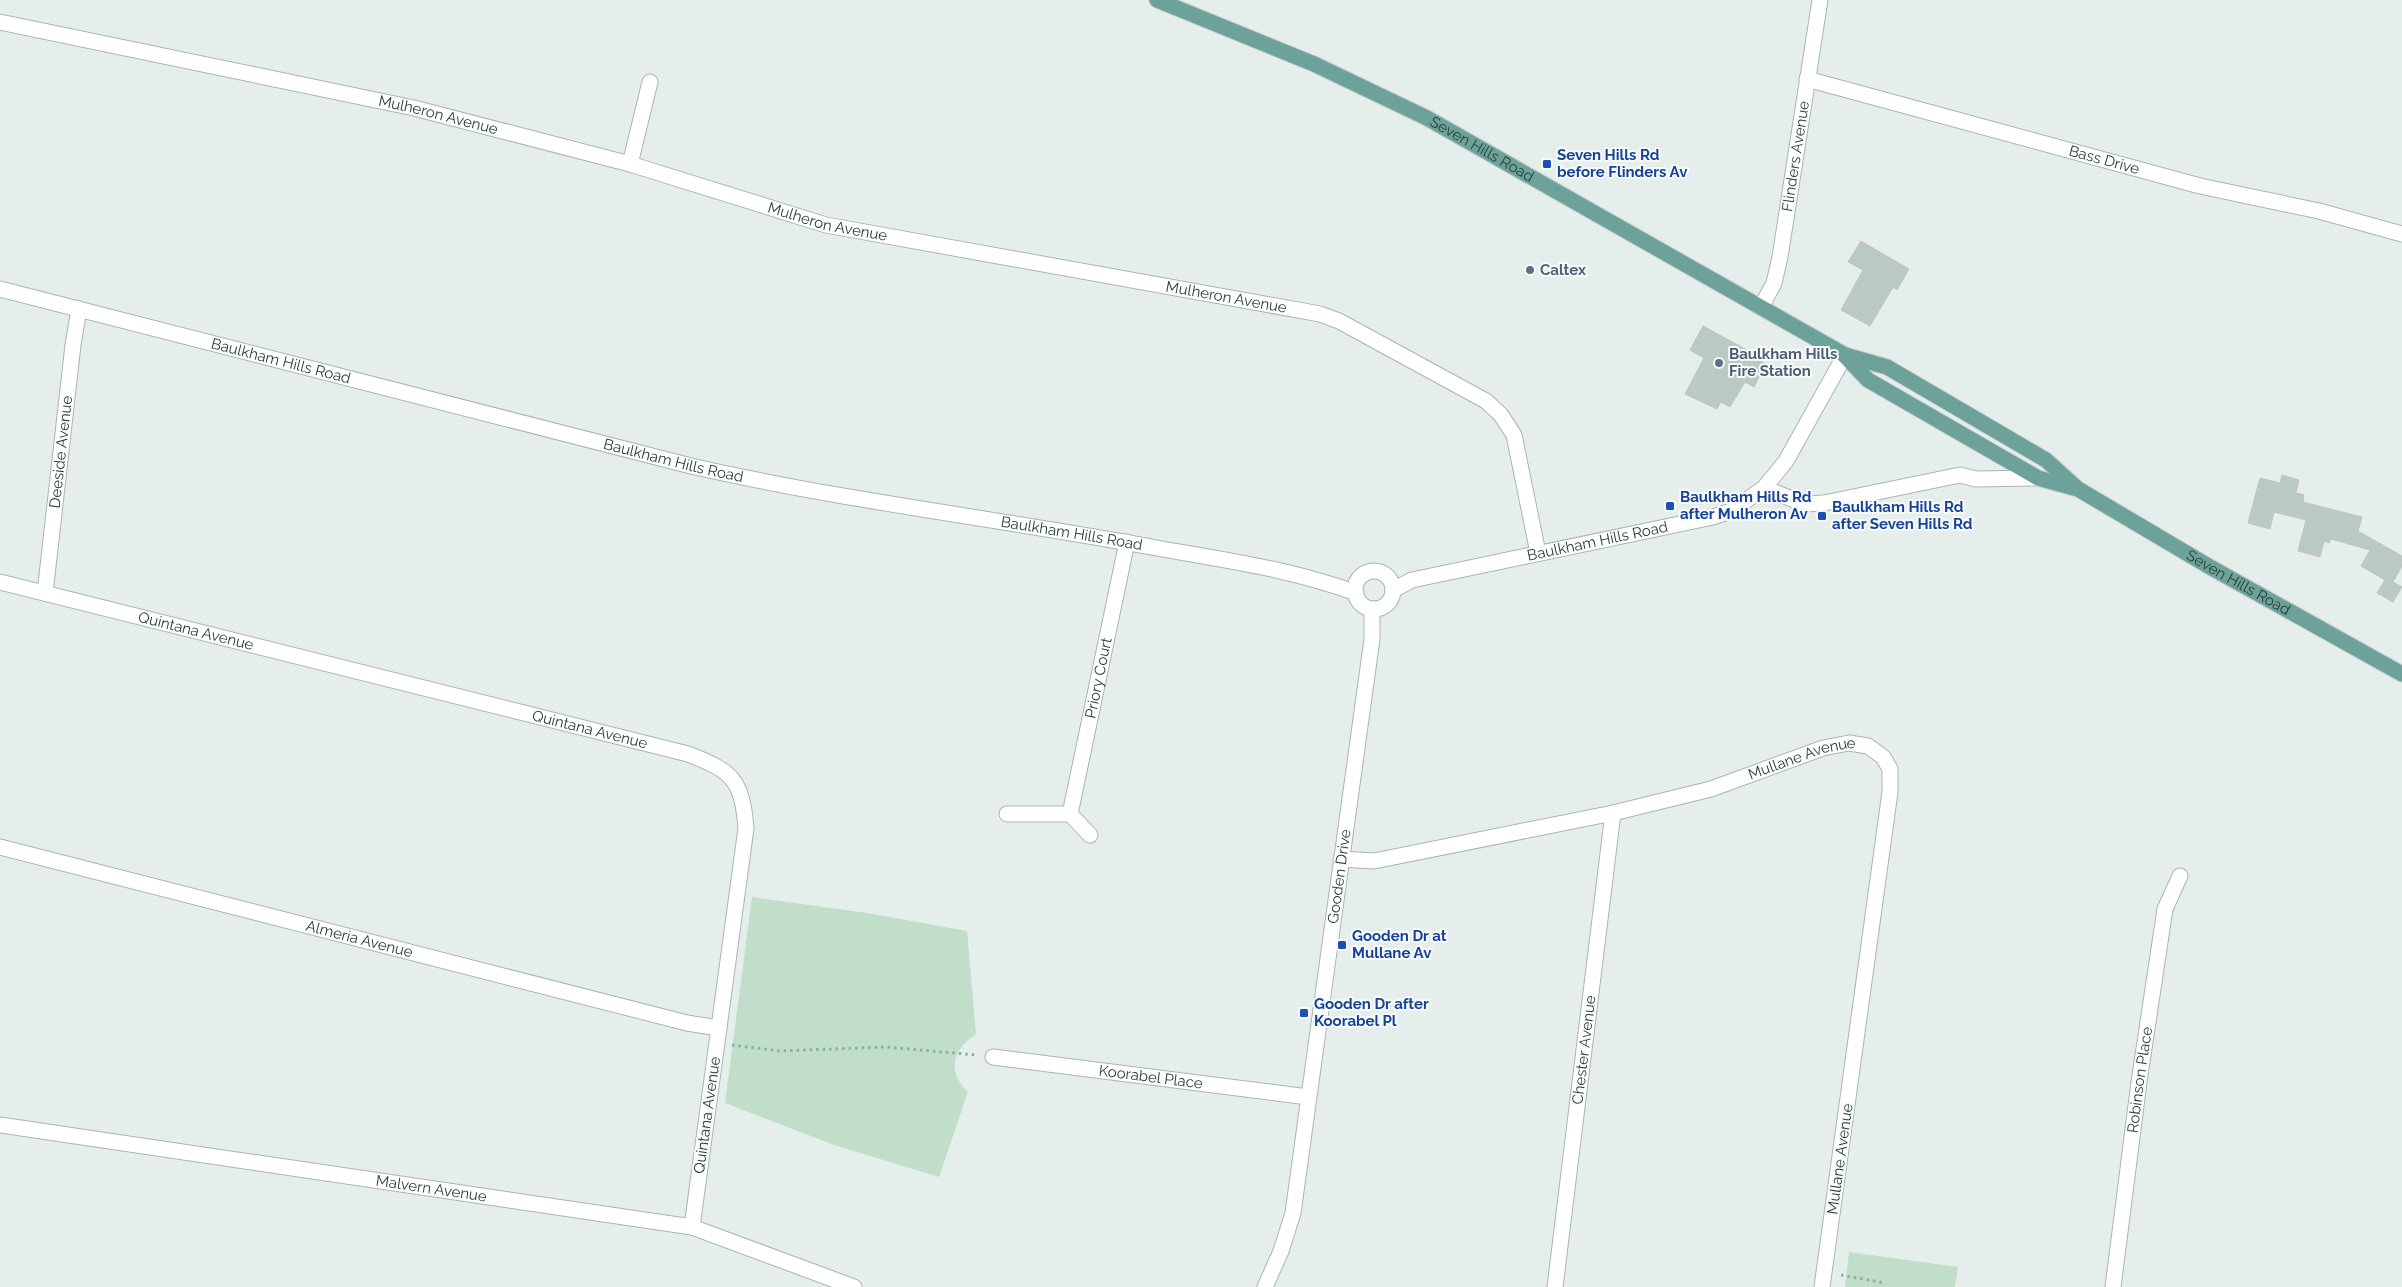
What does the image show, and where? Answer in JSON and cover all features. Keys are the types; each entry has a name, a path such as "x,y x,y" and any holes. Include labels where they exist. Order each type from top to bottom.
{"main road":[{"name":"Seven Hills Road","path":"1157,0 1314,64 1427,118 1844,355 1888,367 2046,460 2078,489 2210,567 2402,674"},
{"name":"Seven Hills Road","path":"1844,355 1868,380 2038,478 2078,489"}],"street":[{"name":"Flinders Avenue","path":"1761,308 1774,283 1780,256 1820,0"},
{"name":"Mulheron Avenue","path":"0,22 414,108 630,164 826,225 1329,316 1486,401 1502,414 1514,435 1538,553"},
{"name":"Bass Drive","path":"1807,79 2200,186 2319,211 2402,234"},
{"path":"630,164 650,82"},
{"name":"Baulkham Hills Road","path":"0,289 690,466 775,485 1128,542 1290,572 1322,580 1356,593"},
{"name":"Deeside Avenue","path":"45,594 79,309"},
{"name":"Baulkham Hills Road","path":"1393,590 1412,580 1713,517 1731,511 1764,488 1786,460 1844,355"},
{"path":"1764,488 1793,501 1815,504 1960,474 1976,478 2038,478"},
{"name":"Priory Court","path":"1070,814 1128,542"},
{"path":"1371,572 1384,574 1392,584 1393,590 1390,601 1385,606 1372,609 1360,603 1356,593 1358,581 1364,574 1371,572"},
{"name":"Quintana Avenue","path":"0,582 688,754 711,763 732,776 744,801 746,828 692,1227"},
{"name":"Gooden Drive","path":"1265,1287 1281,1251 1293,1214 1372,639 1372,609"},
{"name":"Mullane Avenue","path":"1341,859 1374,861 1613,813 1711,789 1823,748 1849,743 1868,746 1883,757 1890,769 1890,792 1822,1287"},
{"name":"Chester Avenue","path":"1555,1287 1613,813"},
{"path":"1007,814 1070,814 1090,835"},
{"name":"Almeria Avenue","path":"0,847 688,1024 719,1028"},
{"name":"Robinson Place","path":"2113,1287 2139,1082 2165,909 2180,876"},
{"name":"Koorabel Place","path":"993,1057 1308,1098"},
{"name":"Malvern Avenue","path":"0,1125 692,1227 854,1287"}],"path":[{"path":"716,1044 779,1051 886,1047 993,1057"},
{"path":"1841,1275 1885,1283"}],"green space":[{"path":"752,897 867,913 967,931 976,1034 962,1047 955,1061 957,1077 968,1092 939,1177 834,1145 725,1103"},
{"path":"1849,1252 1958,1267 1955,1287 1845,1287"}],"building":[{"path":"1861,241 1909,269 1897,290 1893,287 1870,326 1841,310 1863,270 1848,262"},
{"path":"1703,326 1747,350 1746,352 1766,364 1754,387 1745,382 1730,407 1721,402 1717,409 1685,394 1704,358 1690,350"},
{"path":"2282,475 2299,480 2296,493 2304,495 2303,502 2362,517 2358,531 2402,556 2402,566 2393,582 2402,587 2393,602 2377,593 2385,580 2361,566 2370,550 2331,539 2329,543 2324,541 2320,557 2298,551 2306,520 2274,512 2270,529 2248,523 2260,478 2280,483"}],"place":[{"name":"Seven Hills Rd before Flinders Av","path":"1547,164"},
{"name":"Caltex","path":"1530,270"},
{"name":"Baulkham Hills Fire Station","path":"1719,363"},
{"name":"Baulkham Hills Rd after Mulheron Av","path":"1670,506"},
{"name":"Baulkham Hills Rd after Seven Hills Rd","path":"1822,516"},
{"name":"Gooden Dr at Mullane Av","path":"1342,945"},
{"name":"Gooden Dr after Koorabel Pl","path":"1304,1013"}]}
